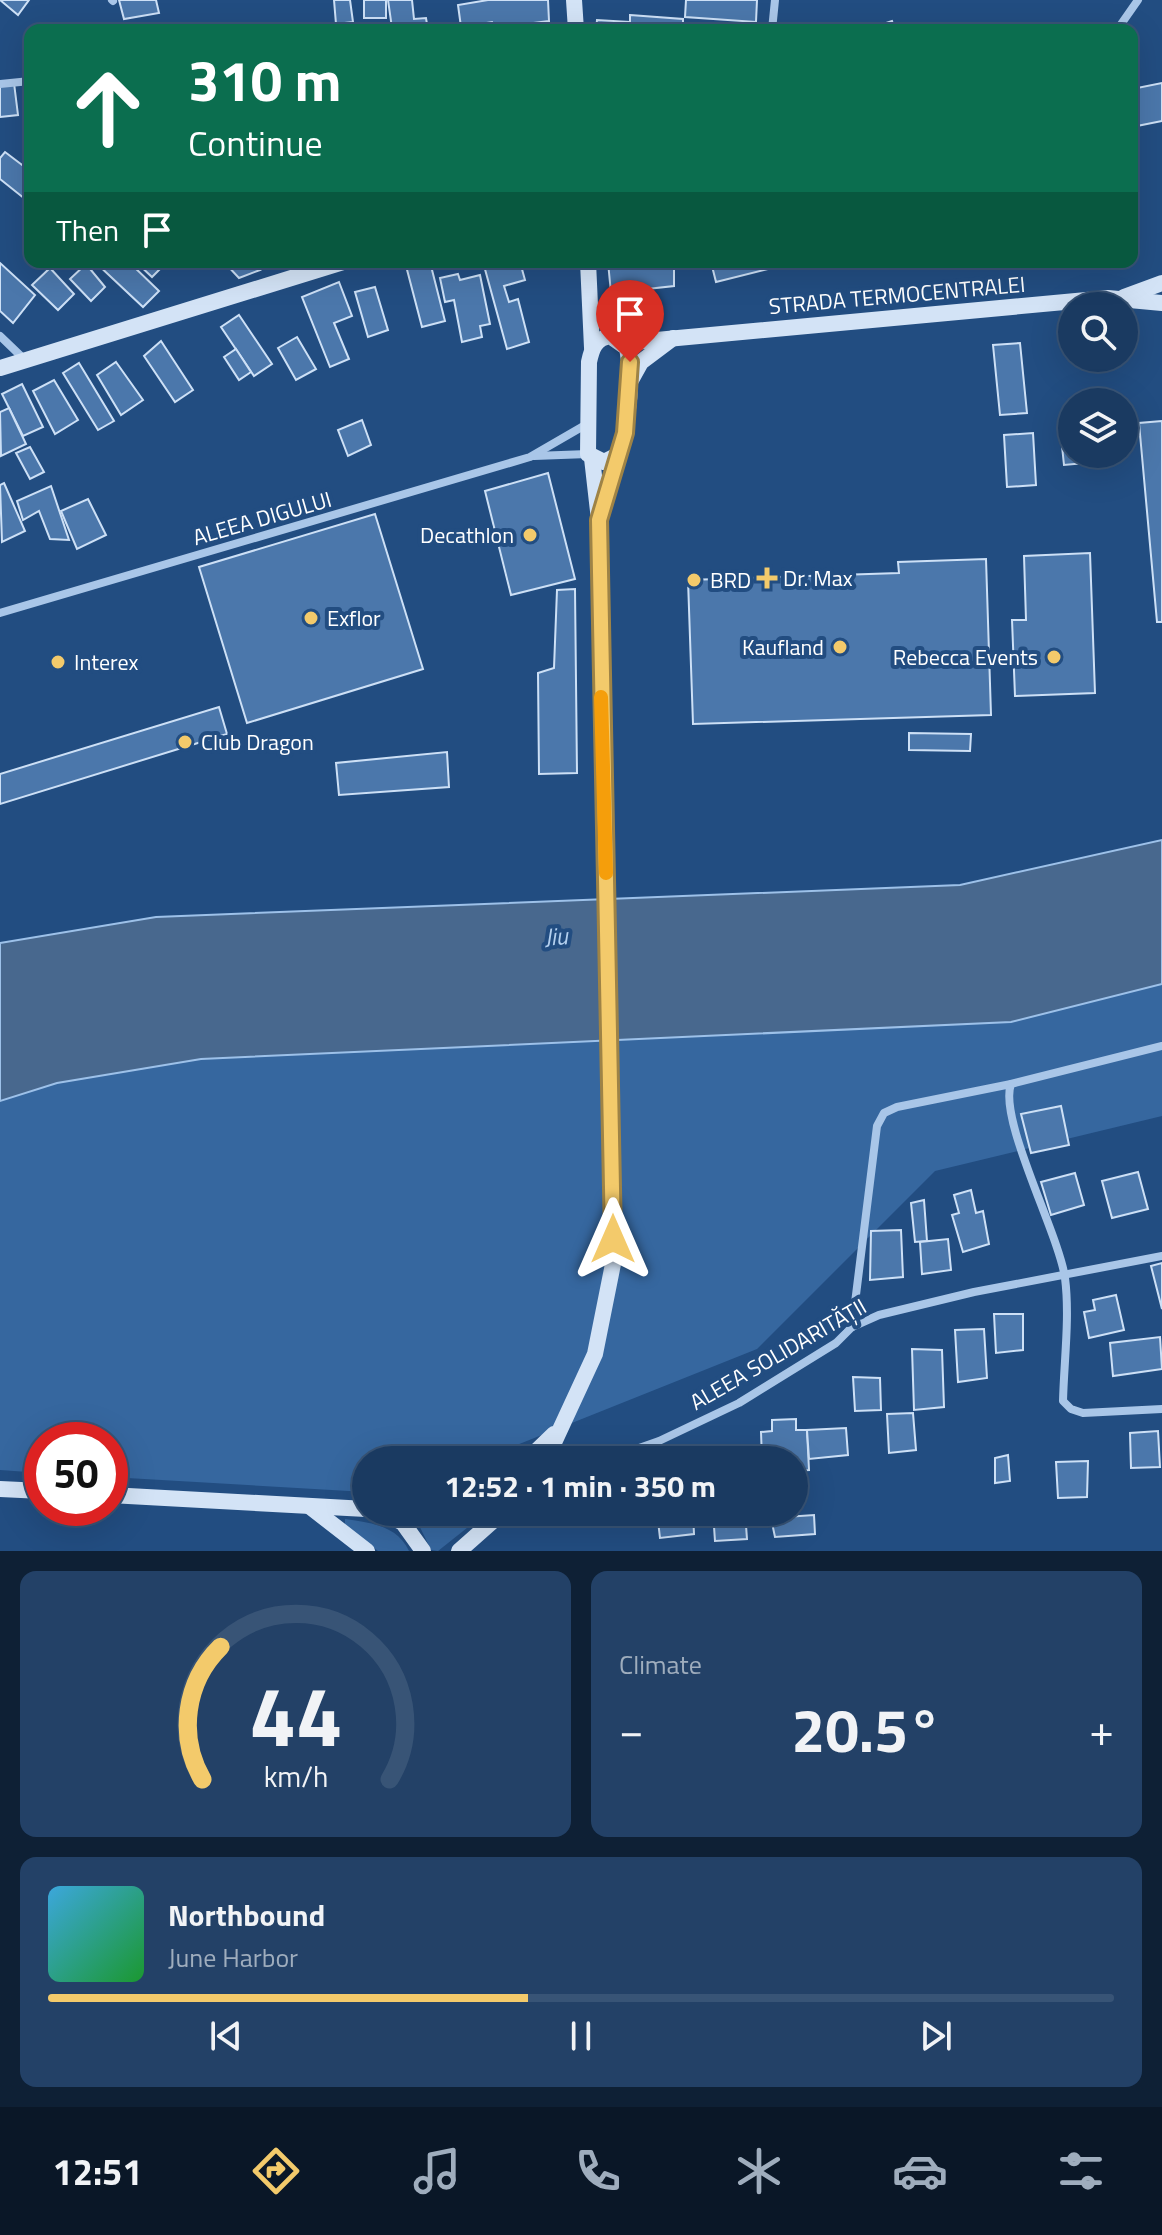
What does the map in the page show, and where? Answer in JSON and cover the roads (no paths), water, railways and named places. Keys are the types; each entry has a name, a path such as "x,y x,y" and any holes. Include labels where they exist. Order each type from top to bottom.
{"main road":[{"path":"574,0 576,24"},
{"path":"0,368 324,268"},
{"path":"553,1446 595,1354 613,1264 612,1097 599,653 599,520 587,424 592,348 588,268"},
{"name":"STRADA TERMOCENTRALEI","path":"1138,292 1162,283"},
{"path":"589,286 617,340 630,381 625,433 599,520"},
{"name":"STRADA TERMOCENTRALEI","path":"1138,299 1162,303"},
{"name":"STRADA TERMOCENTRALEI","path":"617,340 674,338 1058,303"},
{"path":"592,348 600,338 617,340"},
{"path":"630,381 641,362 674,338"},
{"path":"590,456 604,462 618,455"},
{"path":"541,1446 566,1421"},
{"path":"0,1489 24,1490"},
{"path":"128,1496 352,1508"},
{"path":"309,1506 354,1546 367,1551"},
{"path":"405,1526 423,1551"},
{"path":"459,1551 487,1526"}],"street":[{"path":"773,24 775,0"},
{"path":"1121,24 1138,0"},
{"path":"0,84 24,82"},
{"path":"0,336 25,360"},
{"name":"ALEEA DIGULUI","path":"0,613 533,456 587,424"},
{"name":"ALEEA DIGULUI","path":"533,456 590,456"},
{"path":"852,1327 877,1126 884,1113 897,1107 1011,1084 1162,1046"},
{"path":"1011,1084 1008,1092 1020,1142 1065,1277 1063,1401 1071,1409 1083,1413 1162,1409"},
{"name":"ALEEA SOLIDARITĂȚII","path":"645,1446 739,1403 836,1343 852,1327 879,1315 974,1292 1162,1256"}],"water":[{"name":"Jiu","path":"1162,840 1162,984 1011,1022 201,1059 57,1083 0,1101 0,943 156,917 960,885"}],"place":[{"name":"Decathlon","path":"530,535"},
{"name":"Dr. Max","path":"767,578"},
{"name":"BRD","path":"694,580"},
{"name":"Exflor","path":"311,618"},
{"name":"Kaufland","path":"840,647"},
{"name":"Rebecca Events","path":"1054,657"},
{"name":"Interex","path":"58,662"},
{"name":"Club Dragon","path":"185,742"}]}
